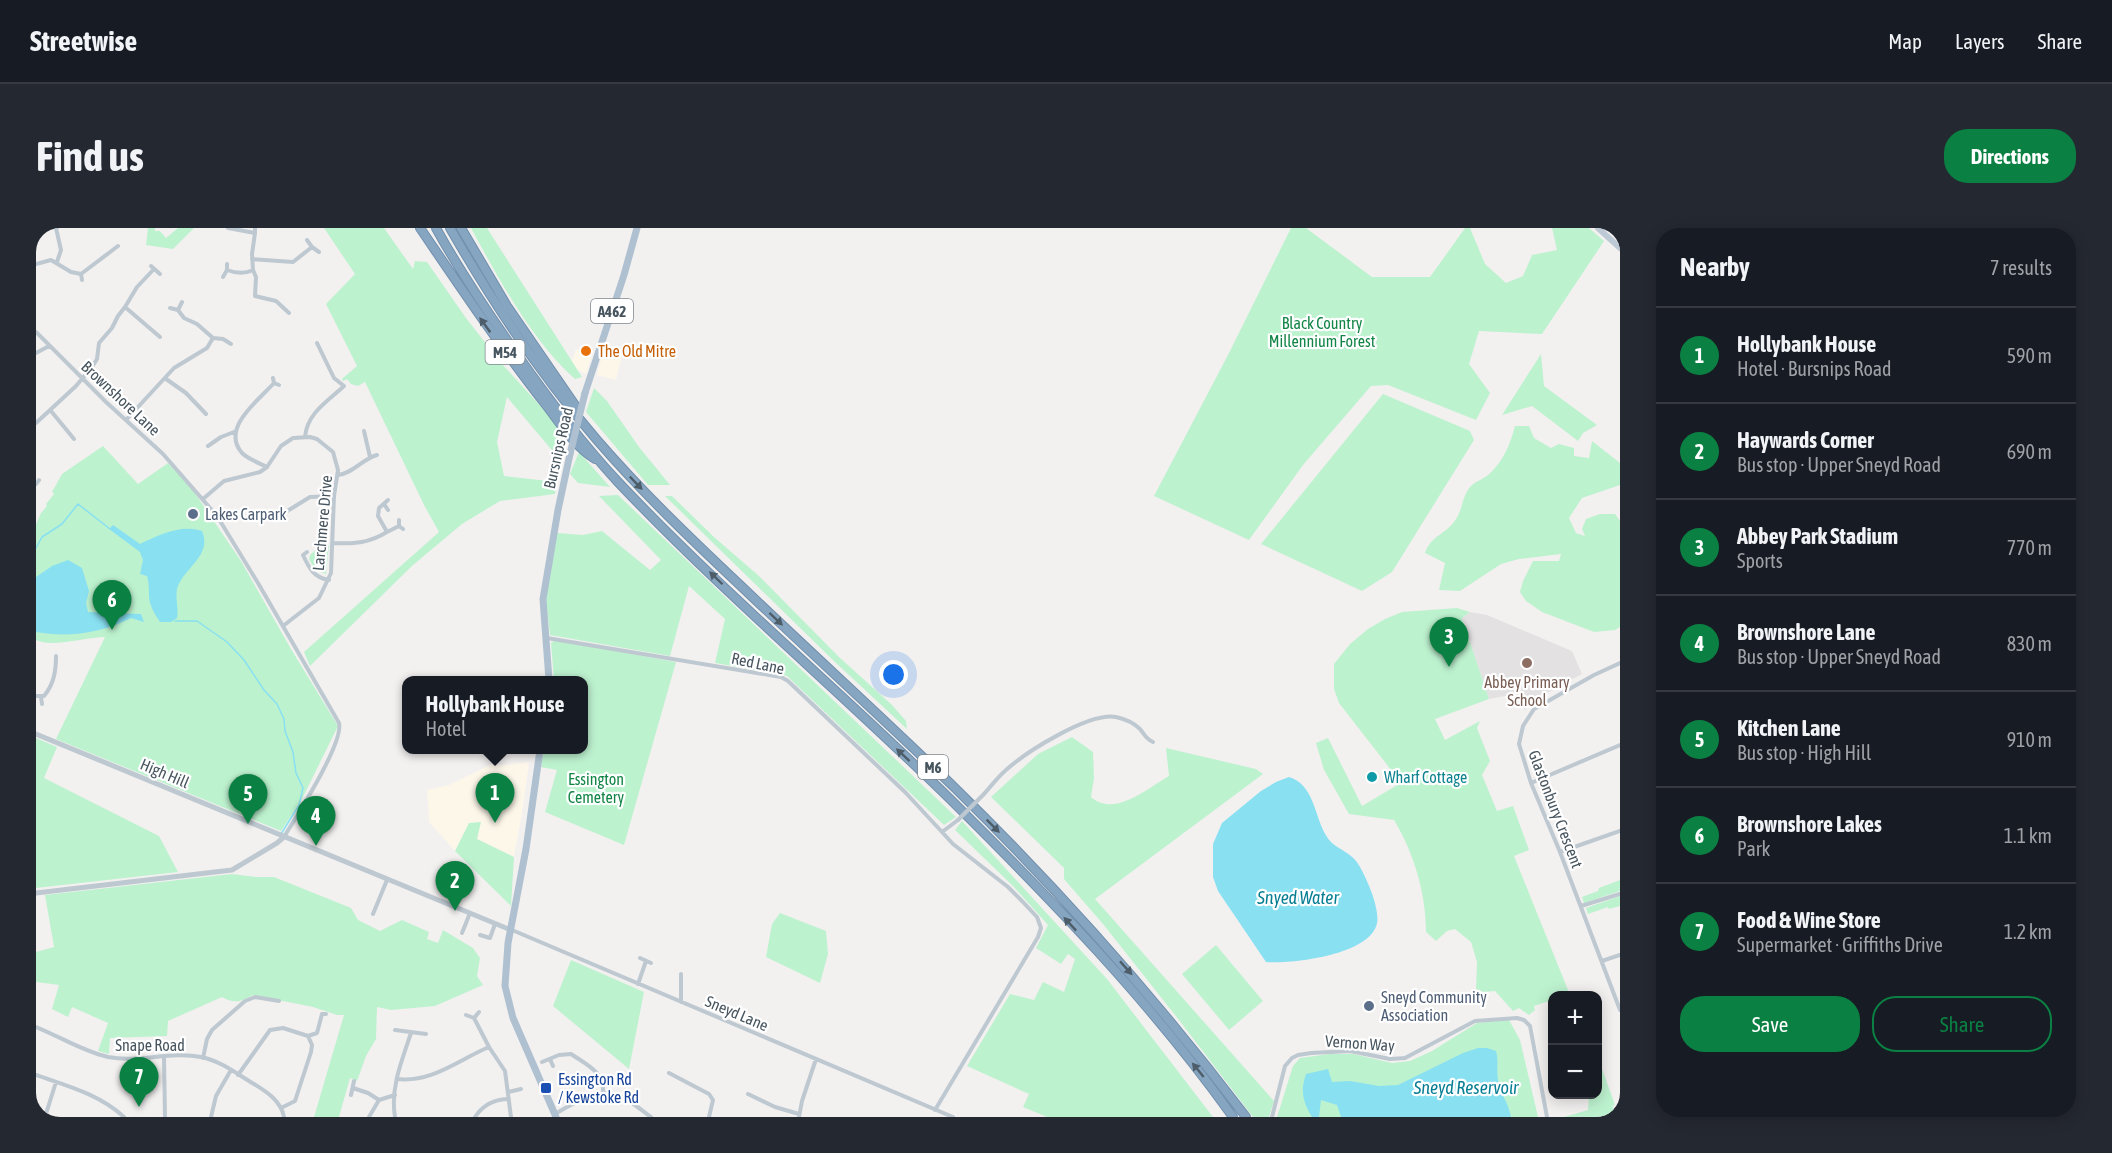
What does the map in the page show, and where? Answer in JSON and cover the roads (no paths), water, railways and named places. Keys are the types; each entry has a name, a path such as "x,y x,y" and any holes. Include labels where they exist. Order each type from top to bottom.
{"highway":[{"path":"422,228 470,296 490,316"},
{"name":"M54","path":"422,228 480,318 536,392 588,455 604,465"},
{"name":"M6","path":"436,228 490,316 567,423 604,465 692,555 948,798 1042,894 1135,993 1233,1117"},
{"name":"M6","path":"452,228 455,237 513,331 596,440 702,549 955,788 1049,883 1143,987 1246,1117"},
{"name":"M54","path":"461,228 507,306 588,423 596,440"}],"main road":[{"name":"Bursnips Road","path":"549,676 543,599 558,510 594,360 624,275 637,228"},
{"path":"1598,228 1620,248"},
{"path":"539,754 505,969 506,992 513,1017 555,1115"}],"street":[{"path":"56,228 61,250 56,262"},
{"path":"228,228 255,230 252,259 256,277 255,296 276,301 290,313"},
{"path":"307,240 319,252"},
{"path":"81,274 111,248 118,246"},
{"path":"252,259 293,262 312,247"},
{"path":"36,264 46,260 56,262 71,272 81,274"},
{"path":"222,277 227,270 227,264"},
{"path":"36,423 83,378 97,359 99,343 112,328 152,267 160,274"},
{"path":"227,270 244,273 253,270"},
{"path":"81,274 82,280"},
{"path":"178,310 183,302"},
{"path":"125,307 160,337"},
{"path":"170,308 178,310 184,318 197,324 213,338 223,339 231,344"},
{"name":"Brownshore Lane","path":"36,332 163,454 217,516 339,723 340,735 308,798 284,837"},
{"path":"126,420 174,368 207,348 213,338"},
{"path":"317,343 334,378 344,386"},
{"path":"36,353 49,346"},
{"path":"312,352 320,349"},
{"path":"166,379 186,393 207,414"},
{"path":"203,499 224,481 252,475 267,467 281,446 293,438 305,437 306,427 312,415 349,381"},
{"path":"267,467 242,453 235,441 234,432 238,423 275,382"},
{"path":"51,411 74,440"},
{"path":"364,431 370,457"},
{"path":"208,446 234,432"},
{"name":"Larchmere Drive","path":"283,626 320,598 329,580 334,543 337,462 329,448 317,439 305,437"},
{"path":"338,475 351,472 370,457 377,455"},
{"path":"270,518 276,518 310,496 334,496"},
{"path":"387,532 378,516 379,507 386,502 388,510"},
{"path":"276,518 276,524"},
{"path":"334,543 362,544 374,540 387,532 401,528 399,520"},
{"path":"307,552 303,555 311,571 329,580"},
{"name":"Red Lane","path":"547,638 781,677 874,762 953,844 1008,887 1037,917 1041,928 1038,937 935,1110"},
{"path":"42,704 38,697 51,685 56,670 56,656"},
{"name":"Glastonbury Crescent","path":"1620,663 1545,701 1529,714 1520,732 1519,744 1531,783 1560,852 1620,1010"},
{"path":"942,832 958,820 1004,771 1036,747 1094,719 1114,717 1129,721 1153,742"},
{"name":"High Hill","path":"36,734 511,930"},
{"path":"1531,783 1620,747"},
{"path":"1560,852 1620,831"},
{"path":"36,893 232,870 284,837"},
{"path":"373,914 387,880"},
{"path":"1581,906 1620,894"},
{"path":"462,933 470,913"},
{"path":"480,935 490,938 495,924"},
{"name":"Sneyd Lane","path":"511,930 953,1117"},
{"path":"1602,961 1620,955"},
{"path":"640,958 651,963"},
{"path":"638,984 646,961"},
{"path":"681,974 681,1002"},
{"path":"203,1058 207,1039 212,1030 245,1001 255,997 279,1001"},
{"path":"474,1018 479,1012"},
{"path":"238,1075 270,1030 280,1027 308,1036 317,1033 322,1014 326,1014"},
{"path":"466,1016 474,1018 505,1071 511,1117"},
{"name":"Vernon Way","path":"1272,1117 1286,1066 1292,1058 1298,1055 1350,1051 1390,1059 1405,1058 1475,1021 1517,1018 1524,1020 1530,1026 1547,1117"},
{"name":"Snape Road","path":"36,1027 106,1057 203,1058 231,1070 272,1096 281,1108 284,1117"},
{"path":"395,1030 426,1034"},
{"path":"396,1117 395,1095 399,1066 411,1032"},
{"path":"281,1108 292,1104 297,1097 311,1052 312,1045 308,1036"},
{"path":"397,1079 414,1080 429,1077 489,1047"},
{"path":"542,1062 571,1054 602,1079 603,1094"},
{"path":"164,1057 165,1117"},
{"path":"550,1059 553,1066"},
{"path":"750,1097 799,1116 816,1059"},
{"path":"212,1117 216,1096 231,1070"},
{"path":"669,1073 709,1094 712,1100 709,1117"},
{"path":"36,1075 99,1098 124,1117"},
{"path":"351,1095 354,1081"},
{"path":"45,1117 56,1082"},
{"path":"353,1088 379,1100"},
{"path":"508,1092 521,1089"},
{"path":"555,1115 596,1094 603,1094 618,1095 651,1117"},
{"path":"369,1117 379,1100 395,1095"},
{"path":"474,1117 491,1102 509,1099"},
{"path":"638,1117 643,1112"}],"water":[{"path":"113,525 140,544 178,530 202,531 203,548 180,582 177,589 177,618 171,622 160,622 150,603 147,576 140,574 143,560 140,552 109,529"},
{"path":"68,560 82,568 89,591 86,603 88,612 141,614 144,622 131,618 97,631 85,633 36,632 36,577 52,566"},
{"name":"Snyed Water","path":"1289,777 1298,781 1309,794 1330,841 1352,857 1360,867 1375,902 1377,923 1372,934 1361,943 1346,950 1311,959 1266,962 1218,891 1213,877 1213,844 1222,823 1261,791"},
{"name":"Sneyd Reservoir","path":"1478,1048 1496,1051 1499,1085 1511,1117 1341,1117 1337,1105 1321,1100 1319,1117 1312,1117 1306,1106 1303,1086 1306,1074 1328,1069 1332,1082 1350,1081 1379,1086 1398,1085"}],"waterway":[{"path":"36,548 42,537 62,524 78,504 110,529"},
{"path":"175,621 197,621 227,642 244,660 264,690 277,704 284,719 296,773 303,788 299,805 281,834"}],"place":[{"name":"The Old Mitre","path":"586,351"},
{"name":"Lakes Carpark","path":"193,514"},
{"name":"Brownshore Lakes","path":"112,630"},
{"name":"Abbey Primary School","path":"1527,663"},
{"name":"Abbey Park Stadium","path":"1449,667"},
{"name":"Wharf Cottage","path":"1372,777"},
{"name":"Hollybank House","path":"495,823"},
{"name":"Kitchen Lane","path":"248,824"},
{"name":"Brownshore Lane","path":"316,846"},
{"name":"Haywards Corner","path":"455,911"},
{"name":"Sneyd Community Association","path":"1369,1006"},
{"name":"Essington Rd / Kewstoke Rd","path":"546,1088"},
{"name":"Food & Wine Store","path":"139,1107"}],"park label":[{"name":"Black Country Millennium Forest","path":"1322,332"},
{"name":"Essington Cemetery","path":"596,788"}]}
